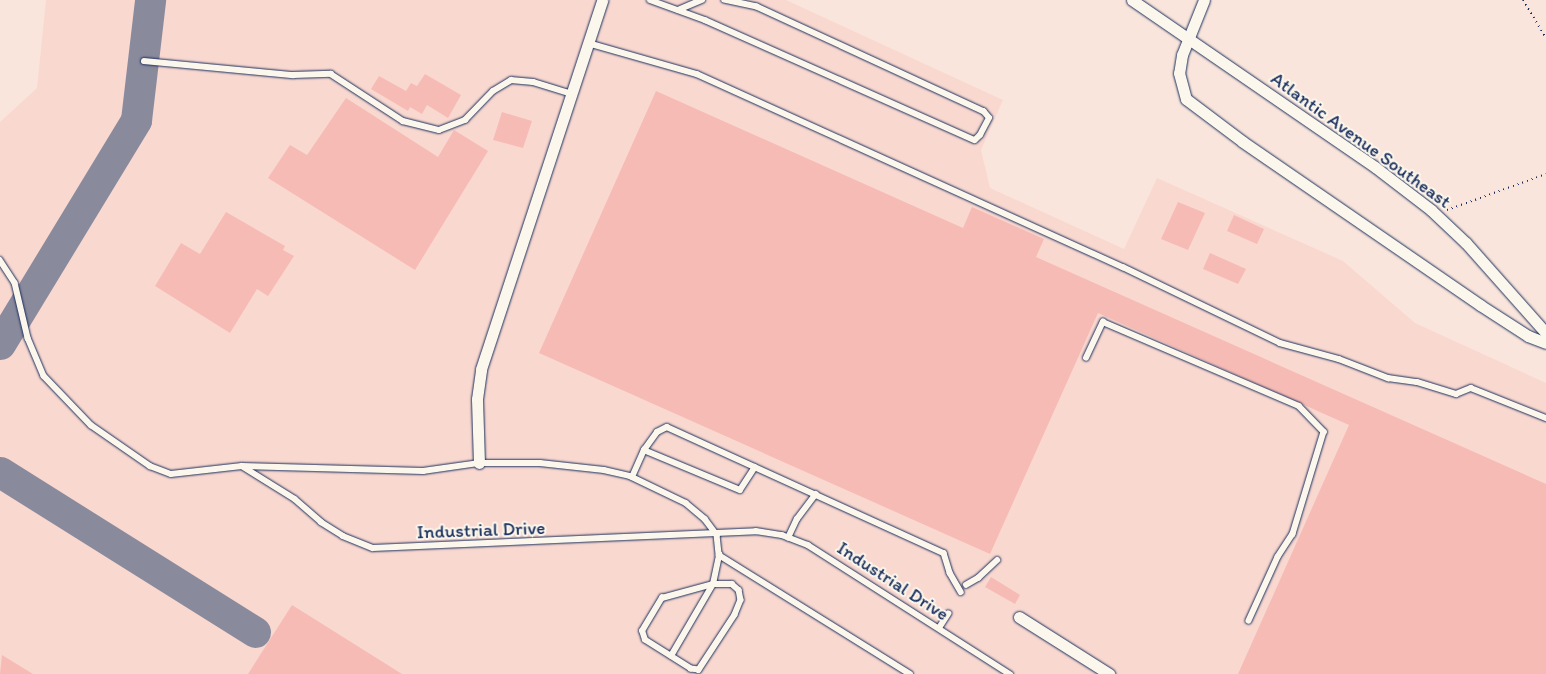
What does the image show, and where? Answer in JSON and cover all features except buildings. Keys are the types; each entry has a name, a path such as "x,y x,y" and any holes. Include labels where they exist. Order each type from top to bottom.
{"street":[{"path":"479,463 477,399 482,368 602,0"},
{"name":"Atlantic Avenue Southeast","path":"1132,0 1431,210 1466,243 1546,333"},
{"path":"1204,0 1187,37 1179,73 1186,99 1198,110 1480,305 1528,336 1546,343"},
{"path":"1019,617 1109,674"}],"lane":[{"path":"650,0 678,10 974,140 980,136 989,118 984,112 757,7 725,0"},
{"path":"678,10 702,0"},
{"path":"588,43 698,74 1123,267 1280,343 1339,359 1388,378 1417,382 1456,394 1471,388 1546,418"},
{"path":"144,61 293,76 331,74 403,121 424,128 439,130 465,120 493,91 511,80 533,82 572,94"},
{"path":"0,260 15,283 34,358 44,376 91,425 150,466 171,474 242,466 423,472 479,463 578,466 632,477 686,503 718,535 719,555 714,584 671,656"},
{"path":"1086,358 1103,322 1299,406 1324,432 1293,534 1278,557 1249,621"},
{"path":"632,477 644,450 657,432 667,427 944,553 950,573 961,592"},
{"path":"644,450 740,490 755,467"},
{"name":"Industrial Drive","path":"242,466 295,499 336,531 373,548 718,535 756,531 788,538 808,545 1010,674"},
{"path":"788,538 797,519 816,494"},
{"path":"719,555 910,674"},
{"path":"966,585 978,578 996,560"},
{"path":"714,584 732,584 739,590 741,600 735,615 699,670 691,669 671,656 645,640 642,631 662,598 714,584"},
{"path":"939,628 948,614"}],"path":[{"path":"1523,0 1546,38"},
{"path":"1447,210 1546,174"}],"shaded area":[{"path":"46,0 786,0 1003,100 981,150 990,188 1124,249 1157,178 1343,261 1415,323 1546,383 1546,674 0,674 0,122 37,88"}],"taxiway":[{"path":"0,344 136,120 150,0"},
{"path":"0,472 255,632"}]}
